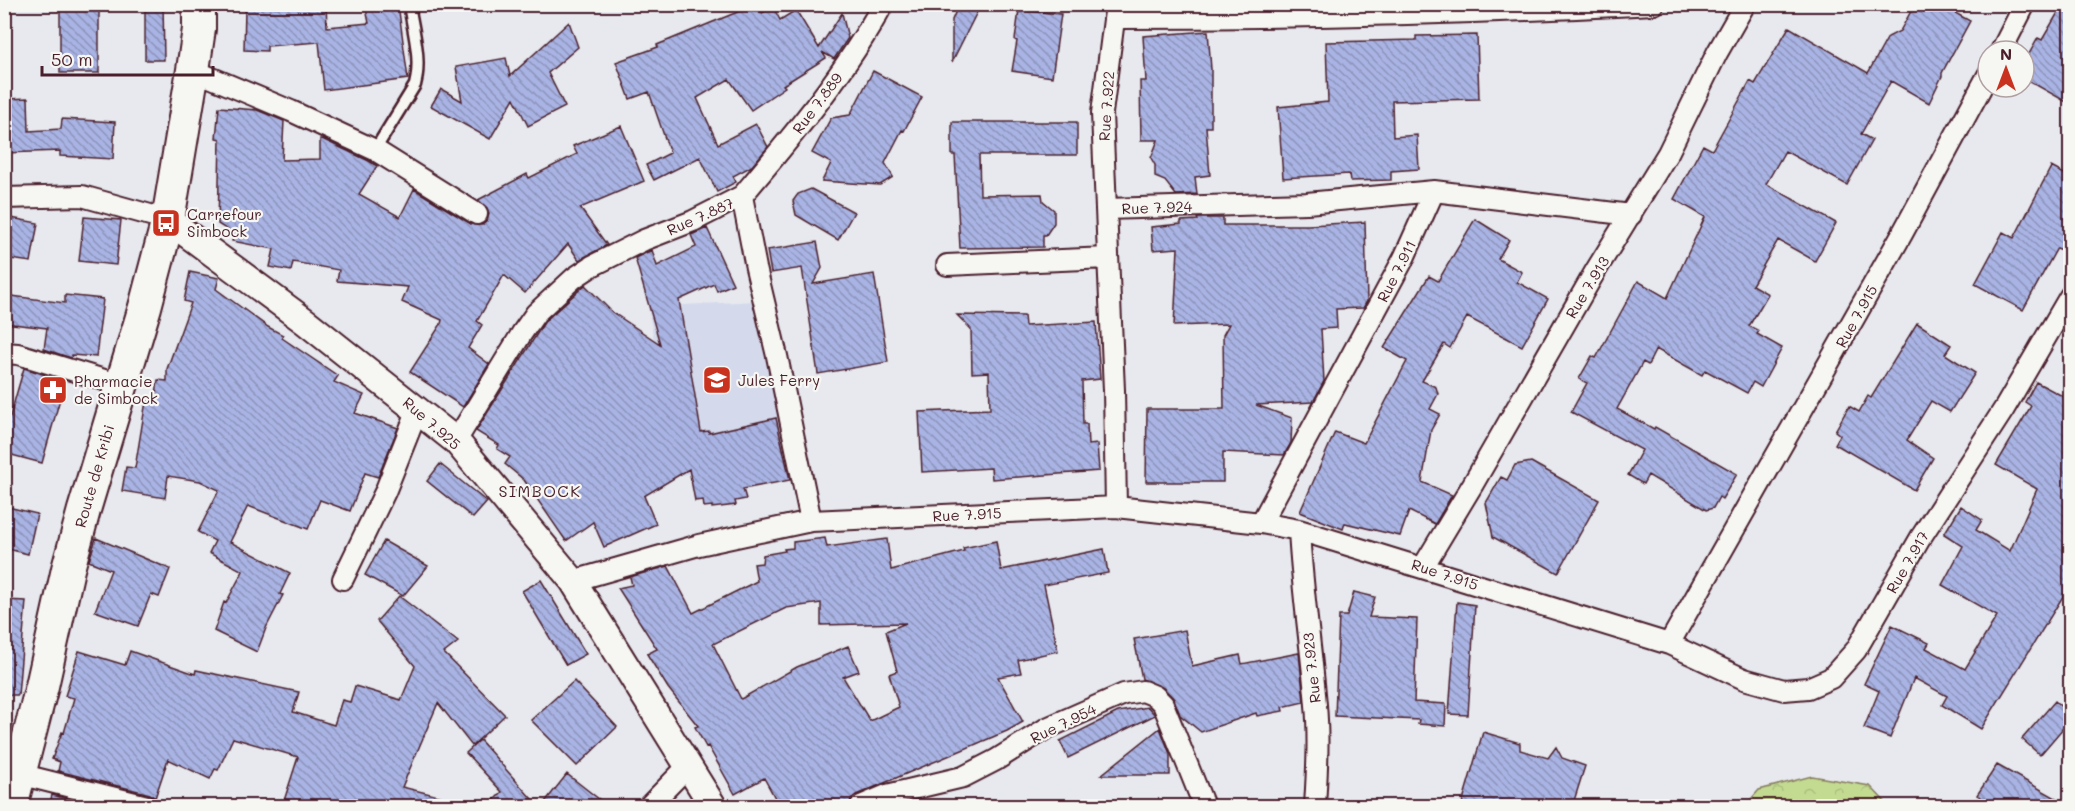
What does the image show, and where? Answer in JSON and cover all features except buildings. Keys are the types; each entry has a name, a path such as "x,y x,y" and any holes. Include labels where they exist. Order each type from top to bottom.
{"main road":[{"name":"Route de Kribi","path":"10,807 42,686 68,568 145,307 168,220 199,29 199,4"}],"street":[{"name":"Rue 7.889","path":"742,196 849,61 883,4"},
{"path":"1116,11 1267,18 1532,11 1654,4"},
{"name":"Rue 7.913","path":"1423,567 1596,270 1668,153 1717,53 1745,4"},
{"path":"2007,39 2025,4"},
{"name":"Rue 7.922","path":"1106,209 1102,113 1116,11"},
{"path":"193,69 375,150 477,213"},
{"name":"Rue 7.915","path":"573,581 699,545 811,521 1116,507 1261,523 1299,530 1670,644 1902,234 1976,97"},
{"path":"1434,191 1631,215"},
{"name":"Rue 7.924","path":"1116,507 1114,390 1106,209 1307,203 1434,191"},
{"name":"Rue 7.911","path":"1261,523 1404,258 1434,191"},
{"path":"4,198 82,196 168,220"},
{"name":"Rue 7.887","path":"456,441 536,313 574,278 592,266 644,240 693,221 742,196 811,521"},
{"name":"Rue 7.925","path":"168,220 306,322 456,441 573,581 713,807"},
{"path":"947,265 1108,258"},
{"name":"Rue 7.917","path":"1670,644 1744,679 1784,690 1808,688 1831,678 1856,650 1921,537 2004,410 2070,296"},
{"path":"4,353 18,354 121,385"},
{"path":"343,579 385,492 418,409"},
{"name":"Rue 7.923","path":"1299,530 1316,706 1315,807"},
{"name":"Rue 7.954","path":"861,807 897,792 963,777 996,760 1047,728 1124,694 1143,691 1155,696 1162,704 1204,807"},
{"path":"649,807 688,766"},
{"path":"19,774 147,807"}],"lane":[{"path":"375,150 415,85 418,62 409,4"}],"shaded area":[{"name":"Jules Ferry","path":"756,301 788,453 683,475 676,460 648,307"}],"green space":[{"path":"1812,776 1870,786 1889,806 1745,806 1759,790"}],"place":[{"name":"Carrefour Simbock","path":"166,223"},
{"name":"Jules Ferry","path":"717,380"},
{"name":"Pharmacie de Simbock","path":"53,390"}],"district":[{"name":"SIMBOCK","path":"540,490"}]}
